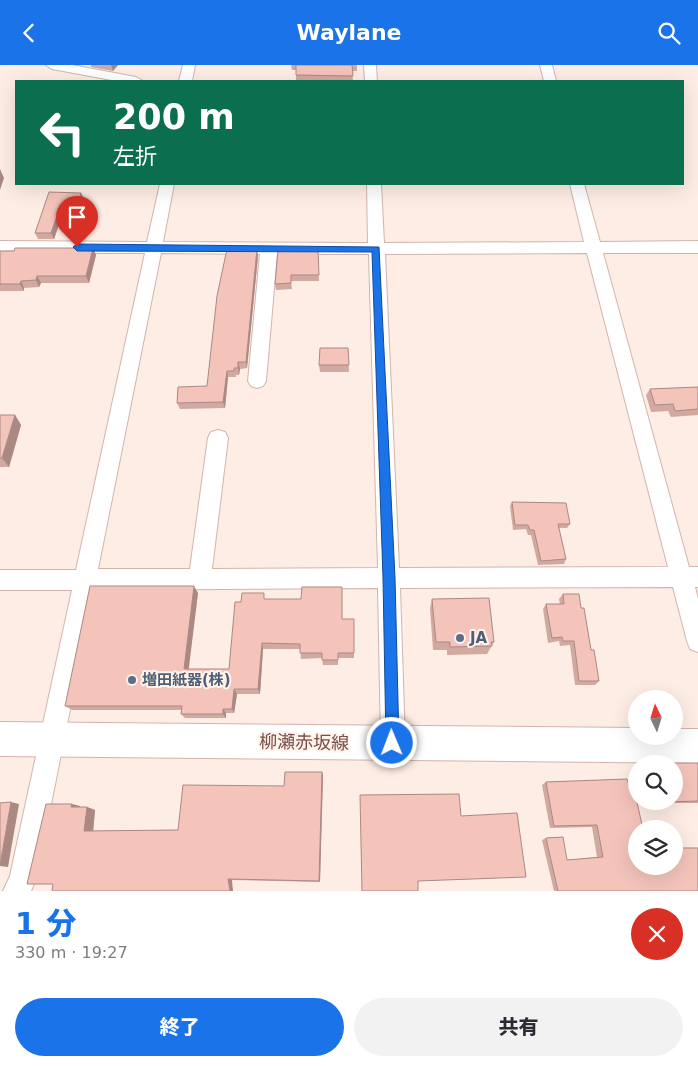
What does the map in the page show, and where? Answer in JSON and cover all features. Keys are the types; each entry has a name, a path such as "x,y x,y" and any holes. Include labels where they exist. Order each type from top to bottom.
{"main road":[{"name":"柳瀬赤坂線","path":"0,739 698,746"}],"street":[{"path":"52,65 131,80"},
{"path":"186,80 189,65"},
{"path":"370,65 370,80"},
{"path":"546,65 550,80"},
{"path":"18,891 23,879 167,185"},
{"path":"374,185 389,578 392,743"},
{"path":"577,185 689,577 698,641"},
{"path":"0,247 376,249 698,247"},
{"path":"257,381 269,248"},
{"path":"200,579 218,437"},
{"path":"0,580 689,577"}],"building":[{"path":"296,65 352,65 353,76 296,75"},
{"path":"49,192 81,193 74,215 57,216 51,233 35,233"},
{"path":"15,248 93,248 86,276 37,276 36,280 21,281 20,284 0,284 0,251 14,251"},
{"path":"227,249 257,249 246,362 238,362 238,368 234,368 234,371 227,371 223,402 177,403 178,387 207,386 217,296"},
{"path":"278,250 318,250 319,275 291,275 291,283 275,284"},
{"path":"320,348 348,348 349,365 319,365"},
{"path":"698,387 698,409 675,411 673,404 655,405 650,389"},
{"path":"0,415 15,415 2,458 0,458"},
{"path":"512,502 566,503 570,524 558,524 566,559 541,561 534,530 530,530 528,525 515,525"},
{"path":"90,586 194,586 184,669 229,669 235,602 241,602 242,593 264,593 264,599 301,599 302,587 342,587 342,619 354,619 354,653 338,653 338,660 322,660 322,653 300,653 300,644 262,643 258,689 234,689 232,709 223,709 223,714 181,714 182,706 65,706"},
{"path":"563,594 579,594 581,608 584,608 591,650 594,650 599,681 579,681 574,641 563,641 562,637 552,638 546,604 564,604"},
{"name":"JA","path":"489,598 494,642 491,642 492,646 450,647 450,642 436,642 432,599"},
{"path":"683,763 698,763 698,801 683,801"},
{"path":"285,772 322,772 319,881 228,879 230,891 52,891 53,884 27,884 46,804 72,804 71,807 87,807 84,831 178,830 183,785 284,786"},
{"path":"627,779 628,810 639,810 641,820 628,820 628,875 683,875 683,848 698,848 698,891 558,891 546,838 563,837 567,860 603,857 597,825 554,826 546,782"},
{"path":"459,794 461,816 517,813 526,877 418,881 418,891 362,891 360,795"},
{"path":"11,802 0,865 0,803"}],"place":[{"name":"JA","path":"460,638"},
{"name":"増田紙器(株)","path":"132,680"}],"route":[{"path":"77,247 376,249 389,578 392,743"}]}
